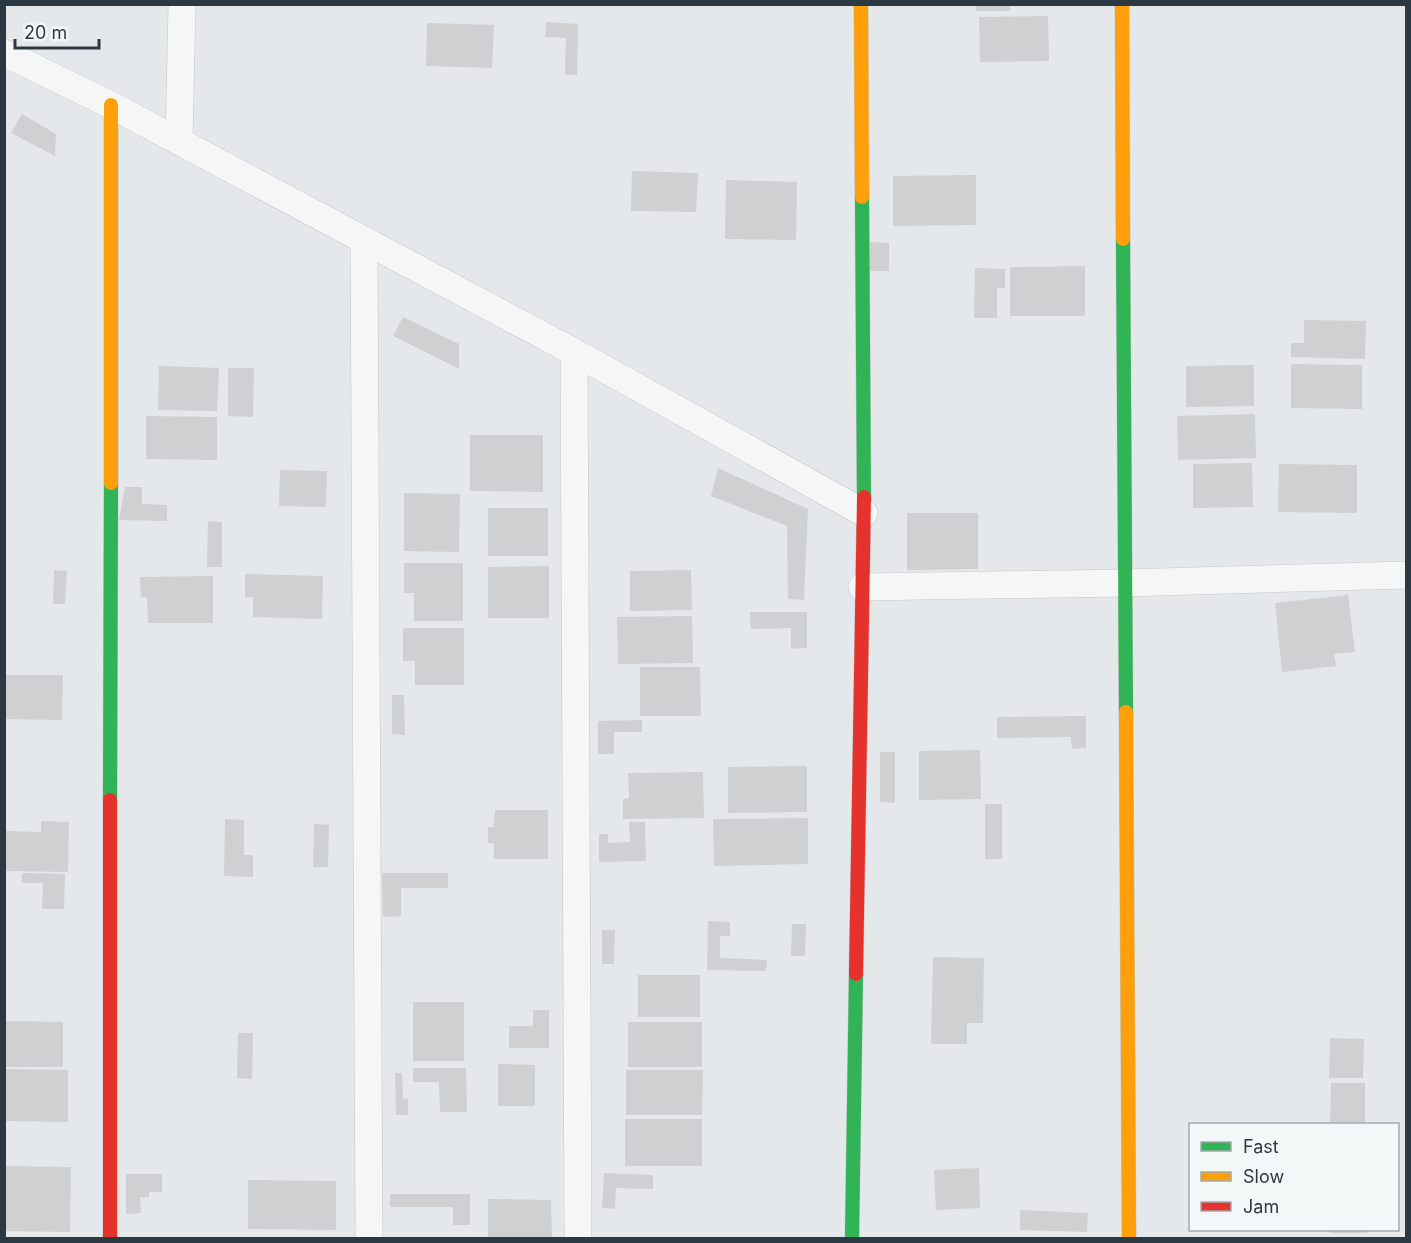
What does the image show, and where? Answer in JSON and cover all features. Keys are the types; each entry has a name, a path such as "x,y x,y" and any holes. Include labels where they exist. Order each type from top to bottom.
{"street":[{"path":"179,142 182,4"},
{"path":"852,1239 864,513 861,4"},
{"path":"1122,4 1129,1239"},
{"path":"4,53 111,105 574,352 864,513"},
{"path":"110,1239 111,105"},
{"path":"364,242 369,1239"},
{"path":"574,352 578,1239"},
{"path":"862,587 1407,575"}],"building":[{"path":"976,4 1010,4 1010,11 976,11"},
{"path":"1048,16 1049,61 980,62 979,17"},
{"path":"546,22 578,24 577,75 565,74 566,38 545,37"},
{"path":"427,23 494,25 492,68 426,66"},
{"path":"22,114 56,134 55,156 11,133"},
{"path":"632,171 698,173 696,212 631,211"},
{"path":"976,175 976,225 893,226 893,176"},
{"path":"726,180 797,182 796,240 725,239"},
{"path":"870,242 889,243 889,271 870,271"},
{"path":"1085,266 1085,316 1010,316 1010,267"},
{"path":"975,268 1005,269 1005,288 997,288 997,318 974,318"},
{"path":"403,317 459,344 459,369 393,336"},
{"path":"1304,320 1366,321 1365,359 1291,357 1291,343 1304,343"},
{"path":"1291,364 1362,365 1362,409 1291,408"},
{"path":"1254,365 1254,406 1186,407 1186,366"},
{"path":"159,366 219,368 217,411 158,410"},
{"path":"228,368 254,368 253,417 228,416"},
{"path":"1255,414 1256,458 1178,460 1177,416"},
{"path":"146,416 217,417 217,460 146,459"},
{"path":"470,435 543,435 543,492 470,491"},
{"path":"1252,463 1253,507 1193,508 1193,464"},
{"path":"1279,464 1357,465 1357,513 1278,512"},
{"path":"718,468 808,509 804,600 788,599 787,526 711,496"},
{"path":"280,470 327,471 326,507 279,506"},
{"path":"125,487 142,487 142,504 167,505 167,521 119,520"},
{"path":"404,493 460,494 459,552 404,551"},
{"path":"488,508 548,508 548,556 488,556"},
{"path":"907,513 978,513 978,569 907,570"},
{"path":"208,521 222,522 222,567 207,567"},
{"path":"404,563 463,563 463,621 414,621 414,593 404,593"},
{"path":"549,566 549,618 488,618 488,567"},
{"path":"54,570 67,571 65,604 53,604"},
{"path":"691,570 692,610 630,611 630,571"},
{"path":"245,574 323,576 322,619 253,617 253,597 245,597"},
{"path":"213,576 213,623 148,623 147,597 141,597 140,577"},
{"path":"1348,595 1355,652 1334,654 1336,666 1282,672 1275,603"},
{"path":"750,612 807,612 807,648 791,649 791,628 751,629"},
{"path":"692,616 693,663 618,664 617,617"},
{"path":"403,628 464,628 464,685 415,685 415,661 403,661"},
{"path":"640,667 700,667 701,716 640,716"},
{"path":"5,675 63,675 62,720 5,719"},
{"path":"392,695 404,695 405,735 392,734"},
{"path":"1086,716 1086,748 1072,749 1071,737 997,738 997,717"},
{"path":"642,720 642,732 614,732 614,754 598,754 598,721"},
{"path":"980,750 981,799 919,800 919,751"},
{"path":"880,752 895,752 895,803 880,802"},
{"path":"807,766 807,812 728,813 728,767"},
{"path":"703,772 704,818 623,819 623,799 629,798 628,773"},
{"path":"985,804 1002,804 1002,859 985,859"},
{"path":"495,810 548,810 548,859 494,859 494,843 488,843 488,827 494,827"},
{"path":"808,818 808,864 714,866 713,819"},
{"path":"225,819 244,820 244,855 253,855 253,877 224,876"},
{"path":"41,821 69,822 68,872 5,871 5,831 41,832"},
{"path":"629,822 645,822 646,861 599,862 599,834 608,834 608,843 630,842"},
{"path":"314,824 329,825 328,867 313,867"},
{"path":"22,873 65,874 64,909 42,909 43,883 22,883"},
{"path":"382,873 448,873 448,888 401,888 401,916 383,917"},
{"path":"708,921 730,922 730,936 720,936 720,958 767,960 766,971 707,970"},
{"path":"792,924 806,924 805,956 791,956"},
{"path":"602,930 615,930 614,964 602,964"},
{"path":"933,957 984,958 983,1023 967,1023 967,1044 931,1044"},
{"path":"638,975 700,975 700,1017 638,1017"},
{"path":"413,1002 464,1002 464,1061 413,1061"},
{"path":"533,1010 549,1010 549,1048 509,1048 509,1026 533,1026"},
{"path":"4,1021 63,1022 63,1067 4,1067"},
{"path":"628,1022 702,1022 702,1067 628,1067"},
{"path":"238,1033 253,1033 252,1079 237,1078"},
{"path":"1330,1038 1364,1039 1363,1078 1329,1078"},
{"path":"498,1064 535,1065 535,1106 498,1106"},
{"path":"413,1068 466,1068 467,1112 440,1112 439,1082 413,1082"},
{"path":"4,1069 68,1070 68,1122 4,1121"},
{"path":"626,1070 703,1070 702,1115 626,1115"},
{"path":"395,1073 402,1073 403,1099 408,1098 408,1115 396,1115"},
{"path":"1331,1083 1365,1083 1365,1123 1330,1123"},
{"path":"625,1119 702,1119 702,1166 625,1166"},
{"path":"4,1166 71,1167 70,1232 4,1231"},
{"path":"979,1168 980,1208 936,1210 934,1170"},
{"path":"604,1173 653,1175 653,1189 616,1188 615,1209 602,1208"},
{"path":"126,1174 162,1174 162,1192 149,1192 149,1197 140,1197 141,1213 126,1214"},
{"path":"248,1180 336,1181 336,1230 248,1229"},
{"path":"390,1194 470,1194 470,1225 453,1225 453,1207 390,1207"},
{"path":"488,1199 551,1200 552,1238 488,1238"},
{"path":"1020,1210 1088,1213 1087,1232 1020,1230"},
{"path":"1330,1231 1367,1231 1367,1233 1330,1233"}],"traffic: fast":[{"path":"862,197 864,497"},
{"path":"1123,239 1126,712"},
{"path":"110,800 111,483"},
{"path":"852,1238 856,974"}],"traffic: slow":[{"path":"861,4 862,197"},
{"path":"1122,4 1123,239"},
{"path":"111,105 111,483"},
{"path":"1126,712 1129,1238"}],"traffic: jam":[{"path":"856,974 864,497"},
{"path":"110,800 110,1238"}]}
